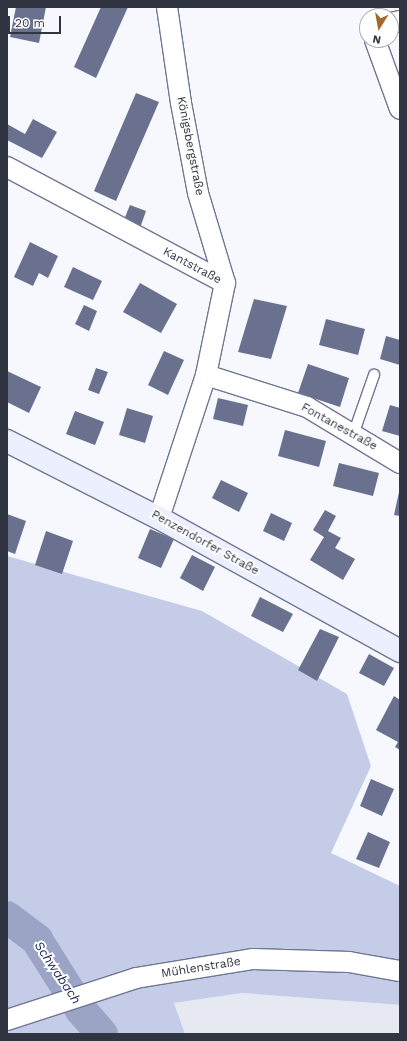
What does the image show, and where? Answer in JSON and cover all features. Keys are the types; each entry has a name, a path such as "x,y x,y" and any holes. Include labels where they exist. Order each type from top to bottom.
{"main road":[{"name":"Penzendorfer Straße","path":"7,441 159,518 400,651"}],"street":[{"name":"Königsbergstraße","path":"167,7 181,103 198,193 225,283"},
{"path":"378,48 400,109"},
{"name":"Kantstraße","path":"7,167 225,283 206,375 159,518"},
{"name":"Fontanestraße","path":"206,375 307,407 400,463"},
{"name":"Mühlenstraße","path":"7,1020 136,978 253,959 349,962 400,971"}],"lane":[{"path":"353,435 374,375"}],"shaded area":[{"path":"7,556 202,611 347,694 371,766 331,853 400,886 400,1005 242,993 174,1003 185,1034 7,1034"},
{"path":"242,993 400,1005 400,1034 185,1034 174,1003"}],"building":[{"path":"16,7 46,7 39,43 10,37"},
{"path":"101,7 128,7 96,78 74,67"},
{"path":"136,93 159,102 116,201 94,191"},
{"path":"33,119 57,132 42,158 7,140 7,124 25,134"},
{"path":"130,205 146,211 140,228 123,222"},
{"path":"30,242 58,256 48,278 39,273 33,286 14,277"},
{"path":"73,267 102,281 93,300 64,287"},
{"path":"140,283 177,304 161,333 123,312"},
{"path":"254,299 287,306 271,359 238,352"},
{"path":"84,305 97,311 89,331 75,324"},
{"path":"326,319 365,329 358,355 319,345"},
{"path":"386,336 400,340 400,365 380,359"},
{"path":"164,351 184,360 168,395 148,385"},
{"path":"308,364 349,378 340,407 298,393"},
{"path":"96,368 108,372 99,394 88,390"},
{"path":"7,371 41,387 29,413 7,402"},
{"path":"218,398 248,405 243,426 213,419"},
{"path":"390,405 400,408 400,436 382,431"},
{"path":"127,408 153,416 145,443 119,435"},
{"path":"75,411 104,422 95,445 66,434"},
{"path":"285,430 326,441 319,467 278,456"},
{"path":"339,463 379,473 373,496 333,486"},
{"path":"221,480 248,493 239,512 212,498"},
{"path":"400,492 400,516 394,515"},
{"path":"325,510 336,516 328,531 341,538 335,548 355,559 343,580 310,560 324,537 313,530"},
{"path":"271,513 292,523 284,541 263,531"},
{"path":"7,514 26,521 15,554 7,551"},
{"path":"150,529 174,539 161,568 138,558"},
{"path":"46,531 73,541 62,574 35,565"},
{"path":"192,555 215,567 203,591 180,578"},
{"path":"260,597 293,614 283,632 251,616"},
{"path":"320,629 339,637 317,681 298,670"},
{"path":"369,654 394,668 384,686 359,673"},
{"path":"394,696 400,700 400,750 395,747 398,742 376,730"},
{"path":"371,779 394,789 382,816 360,806"},
{"path":"368,832 390,842 379,868 356,859"}],"waterway":[{"name":"Schwabach","path":"7,917 37,940 81,1010 102,1034"}]}
